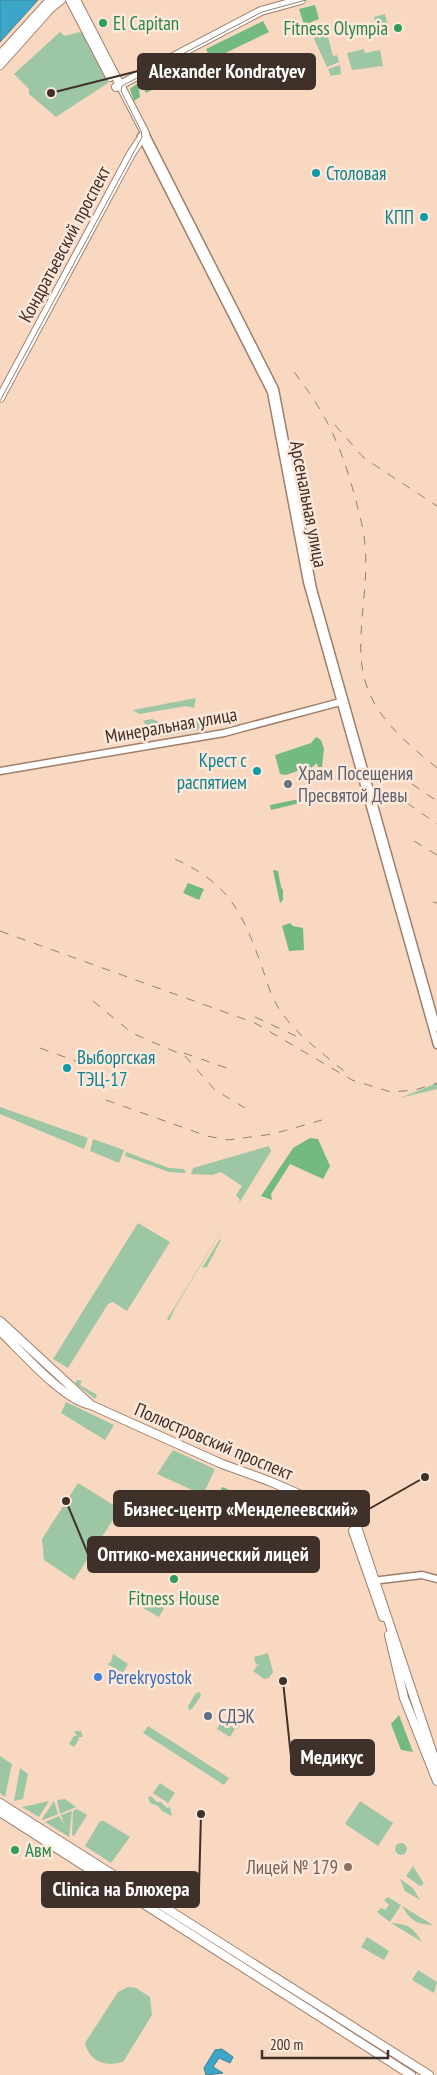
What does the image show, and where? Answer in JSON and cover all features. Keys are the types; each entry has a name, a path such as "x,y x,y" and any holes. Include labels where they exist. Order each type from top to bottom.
{"main road":[{"path":"0,56 50,0"},
{"path":"0,65 50,9 61,0"},
{"name":"Арсенальная улица","path":"70,0 118,86"},
{"name":"Арсенальная улица","path":"76,0 143,134"},
{"path":"118,86 261,11 301,0"},
{"name":"Кондратьевский проспект","path":"0,398 143,134"},
{"name":"Полюстровский проспект","path":"2,1327 68,1395 81,1404 91,1405 222,1464 265,1479 338,1511 351,1522 437,1766"},
{"name":"Полюстровский проспект","path":"373,1580 404,1698 437,1781"},
{"path":"0,1803 58,1845 411,2075"},
{"path":"0,1812 58,1845 429,2075"}],"street":[{"name":"Арсенальная улица","path":"143,134 275,389 310,573 437,1045"},
{"name":"Арсенальная улица","path":"343,701 437,1028"},
{"name":"Минеральная улица","path":"0,771 224,733 343,701"},
{"path":"373,1580 422,1575 436,1580"}],"green space":[{"path":"315,5 319,19 304,25 299,9"},
{"path":"385,14 389,30 381,32 380,29 377,30 374,17"},
{"path":"263,21 269,32 211,60 206,49"},
{"path":"319,22 321,27 325,25 333,56 337,55 339,62 327,67 309,28"},
{"path":"60,32 65,36 80,32 84,34 108,83 56,117 29,94 29,89 14,74"},
{"path":"364,49 365,53 380,50 383,66 352,70 347,53"},
{"path":"196,54 201,65 146,93 140,82"},
{"path":"340,65 341,74 331,76 328,69"},
{"path":"138,83 140,97 134,101 130,89"},
{"path":"196,698 194,708 186,706 139,714 133,710"},
{"path":"152,719 166,725 195,719 205,729 158,737 152,734 143,721"},
{"path":"316,737 321,740 324,749 322,767 318,767 317,763 311,768 305,764 301,765 300,770 286,775 280,774 275,755 311,743"},
{"path":"304,798 304,802 271,810 270,805"},
{"path":"273,870 278,871 283,890 283,900 280,903"},
{"path":"188,883 204,889 199,900 183,893"},
{"path":"290,923 293,926 303,928 304,950 289,951 282,926"},
{"path":"437,1083 437,1089 400,1098"},
{"path":"0,1107 88,1138 84,1149 0,1114"},
{"path":"310,1138 318,1139 330,1166 323,1179 290,1164 271,1194 272,1200 261,1196 293,1148"},
{"path":"93,1139 124,1150 119,1163 90,1151"},
{"path":"269,1146 271,1151 238,1205 240,1200 236,1195 242,1186 221,1172 212,1175 191,1174 193,1168"},
{"path":"126,1152 169,1168 184,1169 186,1173 169,1172 125,1156"},
{"path":"235,1209 176,1306 169,1321 167,1319"},
{"path":"138,1223 170,1242 127,1311 113,1302 108,1304 68,1368 53,1359"},
{"path":"220,1239 207,1267 202,1268"},
{"path":"77,1380 82,1381 80,1385 97,1395 95,1399 75,1383"},
{"path":"66,1402 114,1425 105,1440 61,1413"},
{"path":"173,1450 215,1469 203,1495 157,1474"},
{"path":"78,1483 120,1509 74,1580 44,1560 42,1539"},
{"path":"222,1487 262,1503 256,1520 220,1505 219,1493"},
{"path":"149,1598 164,1608 159,1617 143,1608"},
{"path":"268,1653 273,1672 269,1678 264,1679 253,1671 259,1664 256,1665 254,1657"},
{"path":"113,1654 128,1664 123,1673 107,1664 111,1662"},
{"path":"200,1692 201,1696 192,1709 189,1710 188,1706 196,1693"},
{"path":"399,1715 413,1752 401,1750 391,1724"},
{"path":"246,1716 238,1729 231,1724 235,1718"},
{"path":"222,1720 235,1729 230,1737 217,1729"},
{"path":"148,1726 229,1778 224,1785 143,1733"},
{"path":"74,1731 81,1731 83,1737 78,1737 79,1739 74,1747 69,1744 74,1736 77,1736"},
{"path":"0,1756 12,1764 5,1797 0,1793"},
{"path":"20,1768 28,1774 23,1799 14,1801"},
{"path":"160,1783 175,1793 168,1803 153,1793"},
{"path":"151,1796 167,1808 170,1807 172,1816 150,1803 148,1797"},
{"path":"65,1799 76,1807 60,1814 57,1800"},
{"path":"49,1801 39,1817 22,1807"},
{"path":"54,1801 58,1814 43,1820 42,1819"},
{"path":"360,1801 393,1823 378,1846 345,1824"},
{"path":"77,1809 87,1815 74,1836 72,1835 73,1811"},
{"path":"72,1811 69,1837 45,1822 59,1816 64,1825 61,1815"},
{"path":"100,1821 104,1821 130,1837 111,1863 85,1846"},
{"path":"399,1843 403,1843 407,1849 403,1855 399,1855 395,1851 395,1847"},
{"path":"413,1866 423,1885 420,1886 406,1876"},
{"path":"400,1879 413,1888 420,1900 405,1891"},
{"path":"388,1897 401,1905 390,1922 377,1912 381,1908 385,1910 389,1905 384,1900"},
{"path":"402,1906 433,1925 414,1921"},
{"path":"391,1923 409,1927 422,1942"},
{"path":"367,1937 389,1951 384,1960 361,1947"},
{"path":"418,1970 437,1982 434,1993 412,1980"},
{"path":"128,1987 136,1988 150,1997 152,2015 123,2062 110,2064 99,2062 90,2055 85,2043 118,1992"}],"water":[{"path":"0,0 38,0 0,42"},
{"path":"222,2049 233,2057 230,2063 219,2058 213,2067 223,2073 206,2075 204,2068 215,2050"}],"tram line":[{"path":"0,401 142,137 141,131 121,91 122,86 262,12 306,0"}],"railway":[{"path":"294,372 306,387 332,431 344,462 361,521 366,557 361,660 371,697 380,713 405,741 437,768"},
{"path":"335,425 364,458 437,506"},
{"path":"412,784 437,801"},
{"path":"407,803 437,824"},
{"path":"414,841 437,855"},
{"path":"175,859 208,878 231,901 247,928 270,992 278,1007 299,1033 344,1071"},
{"path":"433,902 437,903"},
{"path":"0,931 255,1023 352,1080 391,1092 415,1090 437,1083"},
{"path":"93,1001 132,1033 185,1056 215,1090 245,1108"},
{"path":"255,1017 298,1037"},
{"path":"40,1048 81,1063 109,1066"},
{"path":"184,1053 232,1070"},
{"path":"106,1100 207,1136 228,1140 273,1134 329,1118"}],"place":[{"name":"El Capitan","path":"103,23"},
{"name":"Fitness Olympia","path":"398,28"},
{"name":"Alexander Kondratyev","path":"51,93"},
{"name":"Столовая","path":"316,173"},
{"name":"КПП","path":"424,217"},
{"name":"Крест с распятием","path":"257,771"},
{"name":"Храм Посещения Пресвятой Девы","path":"288,784"},
{"name":"Выборгская ТЭЦ-17","path":"67,1068"},
{"name":"Бизнес-центр «Менделеевский»","path":"425,1477"},
{"name":"Оптико-механический лицей","path":"66,1501"},
{"name":"Fitness House","path":"174,1579"},
{"name":"Perekryostok","path":"98,1677"},
{"name":"Медикус","path":"283,1681"},
{"name":"СДЭК","path":"208,1716"},
{"name":"Clinica на Блюхера","path":"201,1814"},
{"name":"Авм","path":"15,1850"},
{"name":"Лицей № 179","path":"348,1867"}]}
